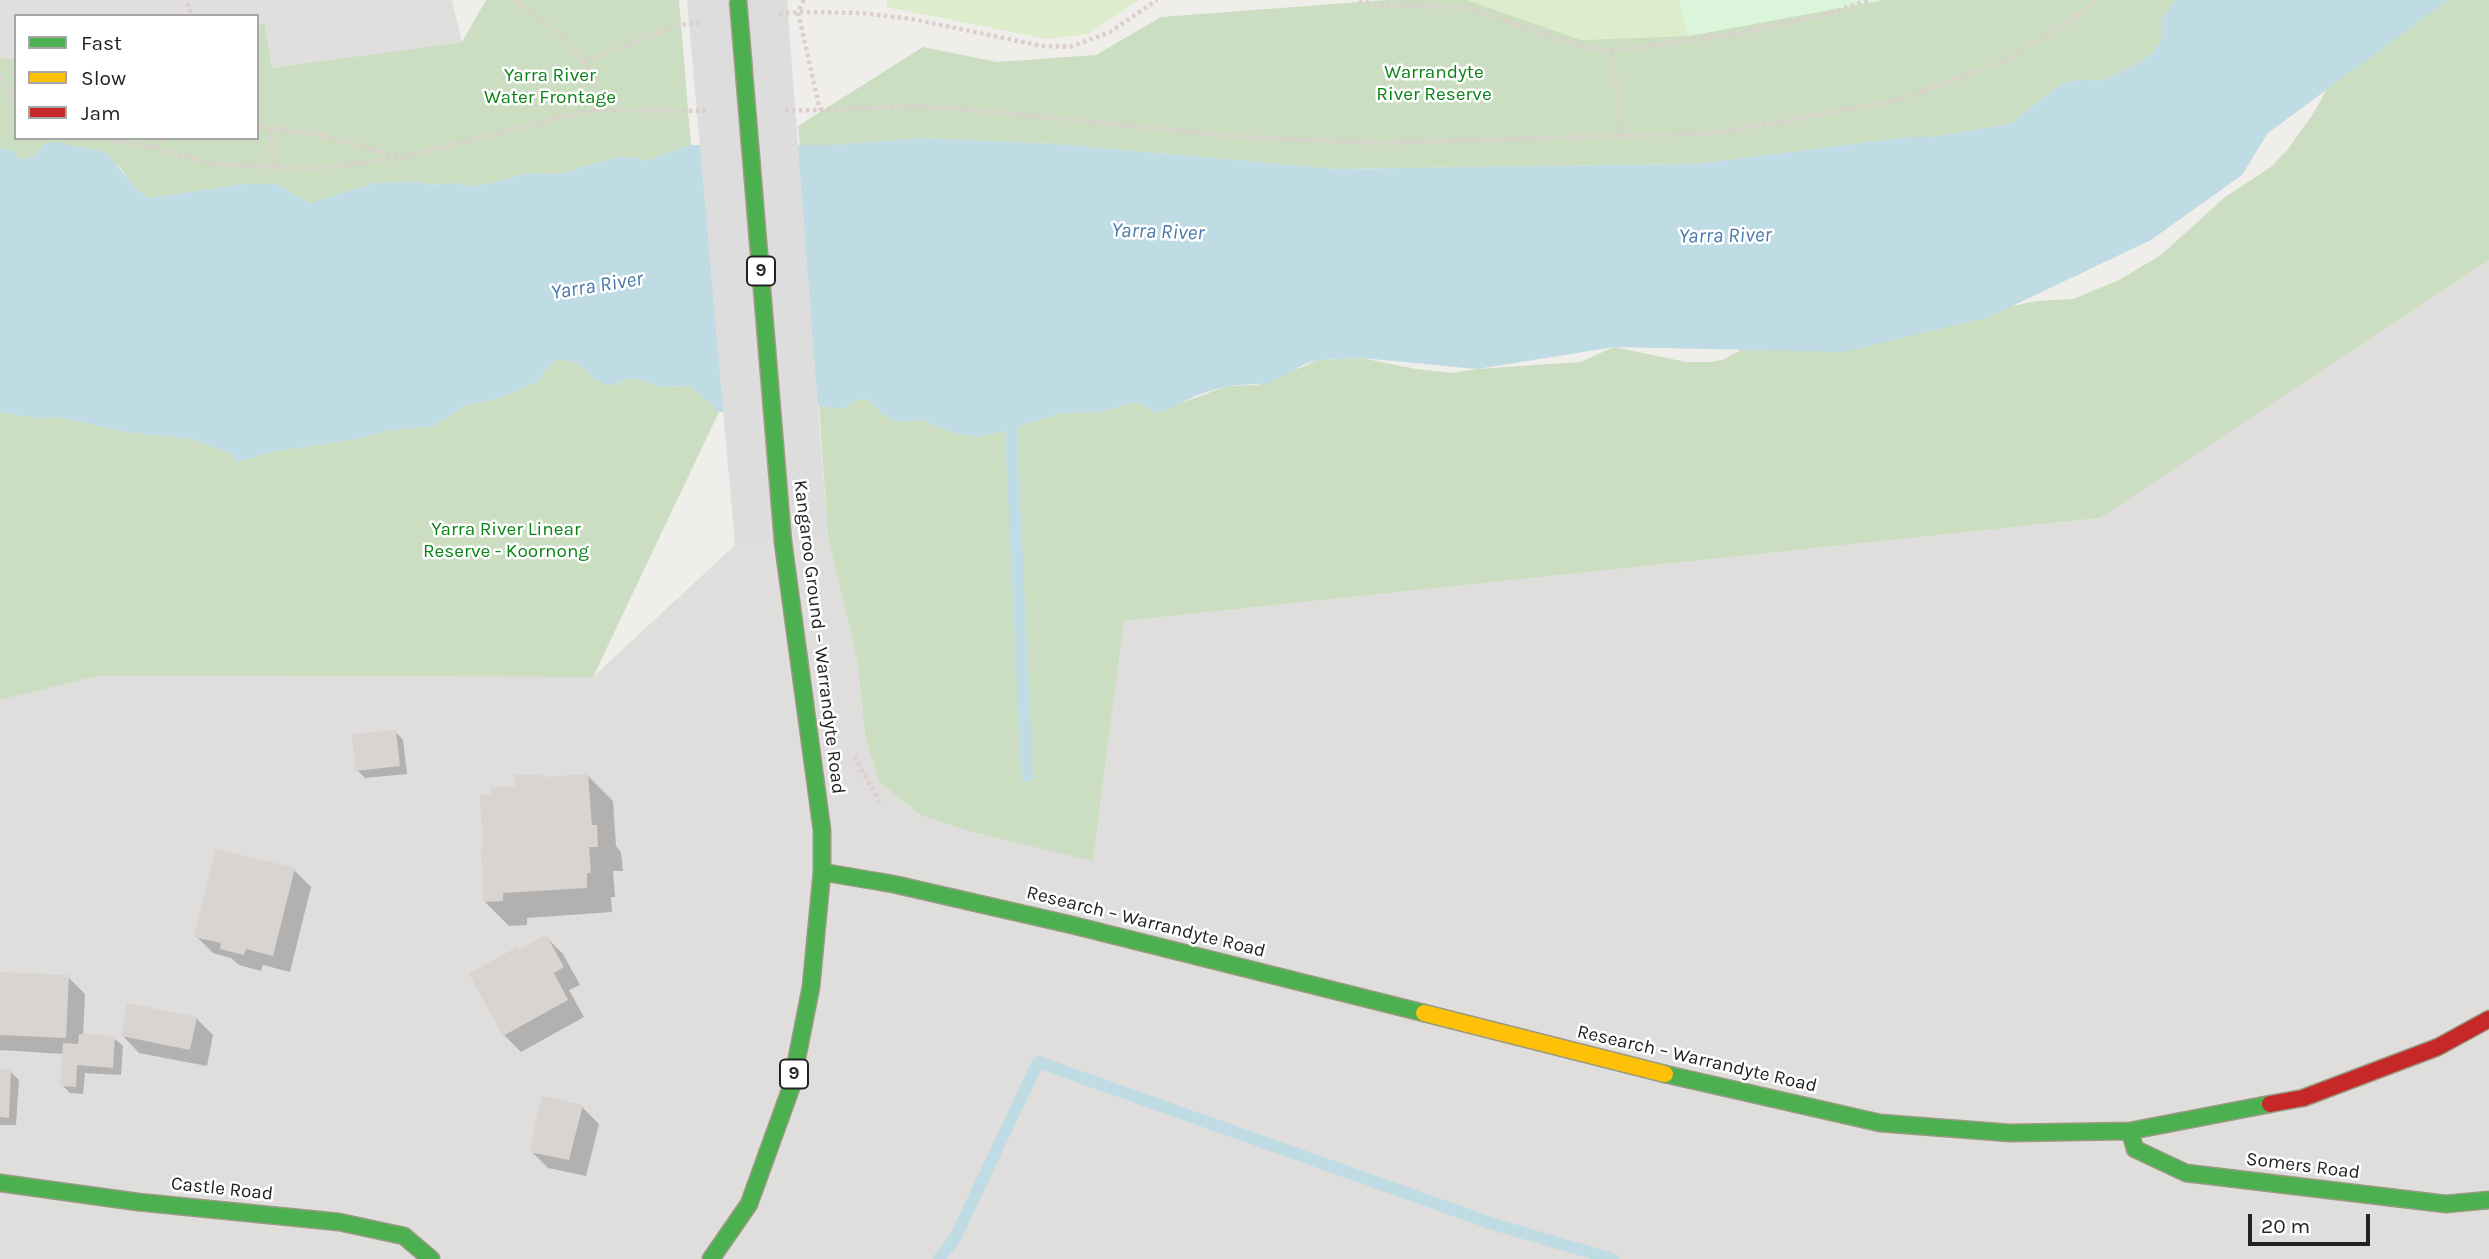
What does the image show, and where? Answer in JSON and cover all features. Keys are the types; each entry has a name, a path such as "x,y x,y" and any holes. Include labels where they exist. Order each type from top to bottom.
{"main road":[{"name":"Kangaroo Ground – Warrandyte Road","path":"710,1259 749,1203 791,1088 811,987 822,872 822,830 783,542 738,0"},
{"name":"Research – Warrandyte Road","path":"822,872 894,884 1072,925 1701,1083 1880,1123 2010,1133 2130,1131 2303,1098 2438,1047 2489,1019"},
{"name":"Somers Road","path":"2130,1131 2135,1149 2186,1173 2446,1204 2489,1200"},
{"name":"Castle Road","path":"0,1183 126,1200 339,1222 404,1236 431,1259"}],"path":[{"path":"515,0 566,40 583,61 595,85 595,110"},
{"path":"804,0 798,12 820,110"},
{"path":"771,15 798,12 861,13 912,19 1042,46 1070,47 1110,32 1157,0"},
{"path":"1359,0 1376,5 1464,7 1579,46 1611,51 1723,36 1818,17 1869,0"},
{"path":"780,111 919,106 1241,137 1378,143 1719,133 1898,100 2004,61 2073,20 2094,0"},
{"path":"187,3 191,14"},
{"path":"583,61 679,25 706,23"},
{"path":"1611,51 1623,136"},
{"path":"0,77 14,100"},
{"path":"114,140 157,148 211,164 313,169 401,157 595,110 714,111"},
{"path":"259,126 316,134 401,157"},
{"path":"271,129 273,167"},
{"path":"157,148 164,140"}],"shaded area":[{"path":"0,0 452,0 462,42 272,68 265,23 259,24 259,14 14,14 14,59 0,58"},
{"path":"2489,260 2489,1259 0,1259 0,700 98,676 593,677 735,545 828,538 858,664 865,736 879,782 922,816 972,832 1093,860 1124,621 2100,518"}],"green space":[{"name":"Yarra River Water Frontage","path":"486,0 679,0 691,145 646,161 632,157 614,158 558,174 529,173 493,183 467,186 453,183 374,183 309,204 277,184 244,184 149,198 133,185 118,165 45,144 33,157 19,159 12,150 0,148 0,58 14,59 14,140 259,140 259,24 265,23 272,67 462,42"},
{"path":"887,0 1139,0 1088,34 1047,39 886,7"},
{"name":"Warrandyte River Reserve","path":"1387,0 1467,0 1581,40 1688,36 1883,0 2175,0 2163,18 2161,40 2153,53 2101,81 2078,79 2061,84 2010,124 1932,137 1909,137 1696,164 1336,169 1056,144 921,138 800,146 798,126 923,47 997,62 1096,55 1161,17"},
{"path":"1467,0 1679,0 1688,36 1581,40"},
{"path":"1679,0 1883,0 1688,36"},
{"path":"2420,0 2489,0 2489,260 2100,518 1124,621 1093,861 972,832 922,816 879,782 865,736 858,664 828,538 819,406 841,409 857,400 868,399 881,413 896,422 920,420 955,433 979,437 1061,413 1098,412 1133,403 1139,403 1155,413 1227,386 1257,385 1319,360 1362,358 1452,373 1581,362 1614,347 1686,362 1711,362 1722,360 1755,342 1983,312 2037,301 2073,299 2119,280 2161,255 2225,197 2271,167 2288,149 2313,114 2346,55"},
{"name":"Yarra River Linear Reserve - Koornong","path":"566,360 578,364 596,380 614,385 630,378 659,387 690,386 719,412 593,677 98,676 0,700 0,412 35,418 59,417 125,432 192,439 232,454 236,462 277,451 356,439 386,431 434,426 465,406 501,397 540,381 541,375 554,361"}],"water":[{"name":"Yarra River","path":"2175,0 2448,0 2268,133 2242,175 2151,240 1989,317 1844,352 1614,347 1477,369 1362,358 1319,360 1307,363 1269,383 1227,386 1197,395 1165,411 1155,413 1139,403 1133,403 1098,412 1061,413 979,437 955,433 920,420 896,422 881,413 868,399 857,400 841,409 818,406 719,412 690,386 659,387 630,378 607,385 596,380 578,364 566,360 554,361 541,375 540,381 501,397 465,406 434,426 386,431 356,439 277,451 236,462 232,454 192,439 125,432 59,417 35,418 0,412 0,148 12,150 20,159 33,157 45,144 53,142 106,152 133,185 149,198 244,184 277,184 309,203 374,183 453,183 467,186 493,183 529,173 558,174 614,158 632,157 646,161 691,145 834,145 921,138 1056,144 1336,169 1696,164 1909,137 1932,137 2010,124 2061,84 2078,79 2101,81 2153,53 2161,40 2162,18"}],"pier":[{"path":"687,0 787,0 828,538 735,545"}],"building":[{"path":"396,730 400,766 355,771 352,734"},
{"path":"544,774 544,777 588,774 592,825 597,825 598,847 589,847 591,873 587,873 587,888 503,893 503,901 483,902 480,795 491,794 490,788 515,786 514,775"},
{"path":"216,849 295,868 273,956 246,949 244,955 220,949 221,943 194,937"},
{"path":"546,935 564,967 554,973 568,1000 503,1036 469,974 517,947 518,950"},
{"path":"0,972 69,975 66,1038 0,1035"},
{"path":"127,1003 197,1017 190,1050 121,1036"},
{"path":"79,1034 115,1036 113,1068 77,1065 76,1087 60,1086 63,1043 78,1044"},
{"path":"0,1069 11,1070 9,1118 0,1117"},
{"path":"542,1096 583,1105 569,1160 529,1152"}],"waterway":[{"path":"1010,413 1027,776"},
{"path":"939,1259 955,1238 1038,1062 1496,1225 1613,1259"}],"traffic: fast":[{"path":"738,0 783,542"},
{"path":"711,1259 749,1204 791,1088 811,987 822,872 822,830 783,542"},
{"path":"822,872 893,884 1072,925 1424,1013"},
{"path":"1665,1074 1880,1123 2010,1133 2130,1131 2270,1104"},
{"path":"2130,1131 2135,1149 2186,1173 2446,1204 2489,1200"},
{"path":"0,1183 138,1202 339,1222 404,1236 431,1259"}],"traffic: slow":[{"path":"1424,1013 1665,1074"}],"traffic: jam":[{"path":"2270,1104 2303,1098 2438,1047 2489,1019"}]}
